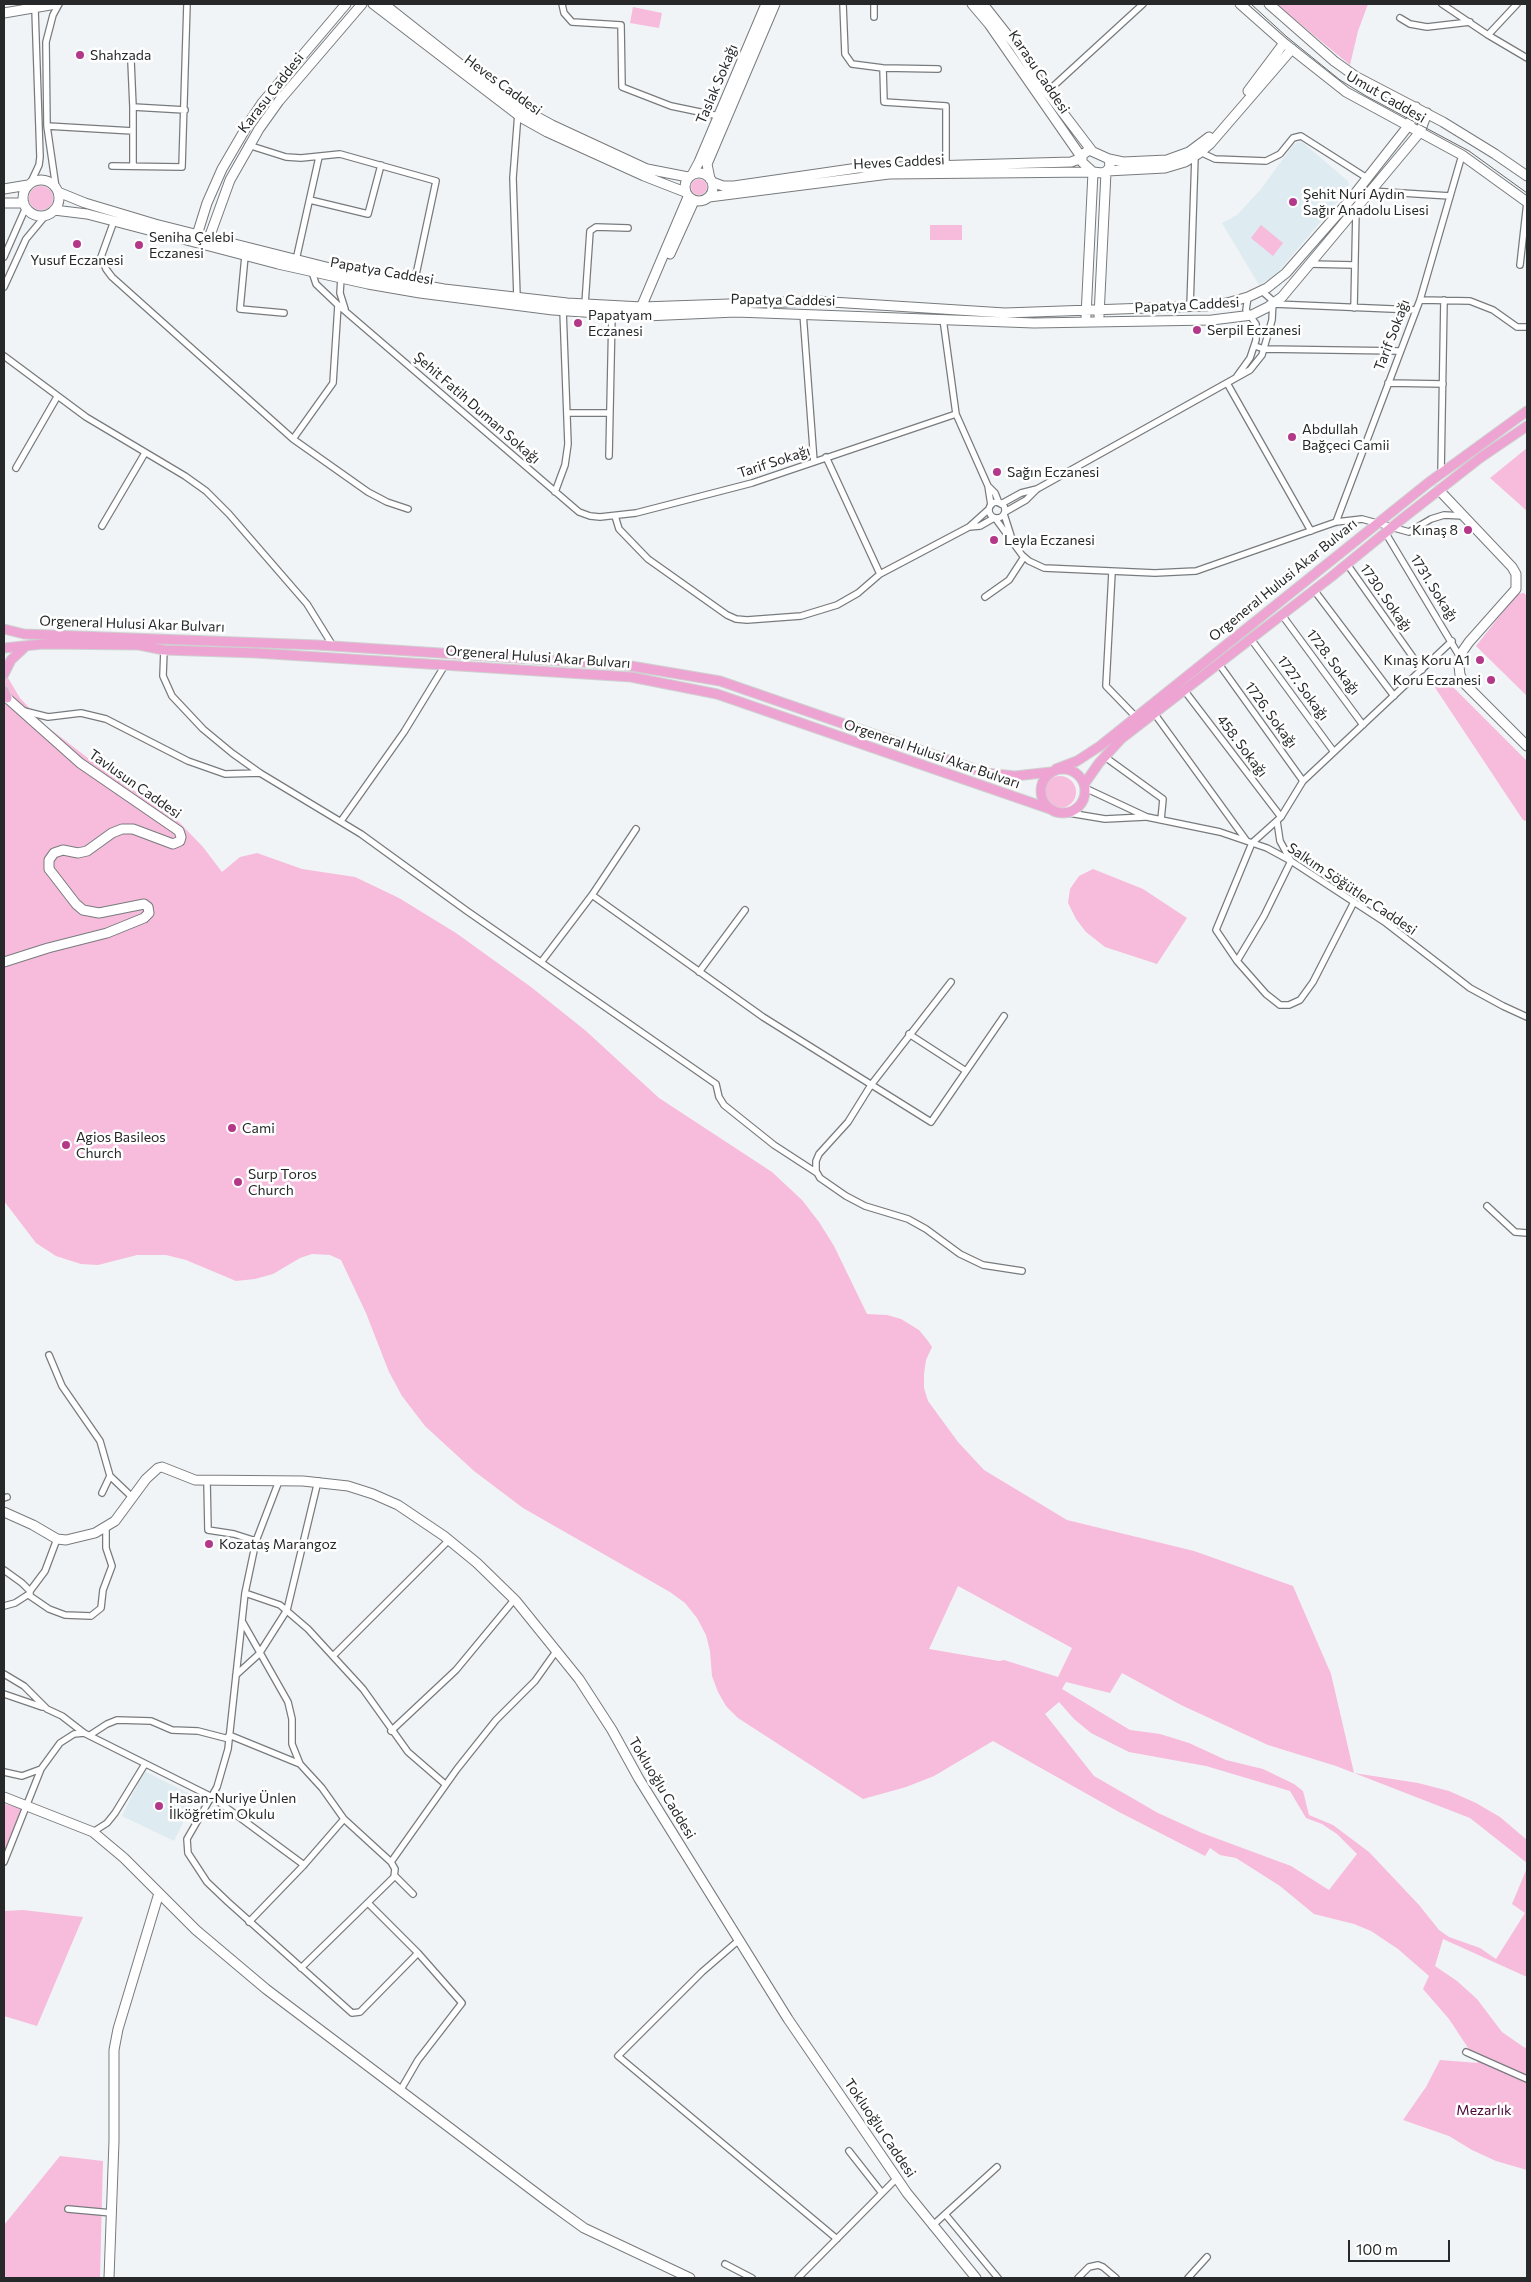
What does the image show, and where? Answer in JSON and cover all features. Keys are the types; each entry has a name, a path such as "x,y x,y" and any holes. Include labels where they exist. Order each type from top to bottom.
{"main road":[{"name":"Orgeneral Hulusi Akar Bulvarı","path":"4,630 24,634 333,646 625,665 720,681 986,774 1015,776 1053,770 1077,761 1136,717 1441,473 1527,411"},
{"name":"Orgeneral Hulusi Akar Bulvarı","path":"1085,786 1105,756 1121,739 1314,590 1439,490 1527,426"},
{"name":"Orgeneral Hulusi Akar Bulvarı","path":"4,648 28,644 125,644 164,650 256,653 631,677 717,694 1050,809"},
{"path":"4,674 15,654 28,644"},
{"path":"1053,770 1074,770 1085,786 1084,798 1081,804 1069,812 1056,812 1050,809 1042,800 1043,781 1053,770"}],"street":[{"path":"4,13 35,6 57,4 46,42 48,126 58,202 26,239 4,286"},
{"path":"112,166 182,167 187,4"},
{"name":"Karasu Caddesi","path":"197,235 207,203 222,169 250,121 262,103 346,4"},
{"name":"Karasu Caddesi","path":"209,238 228,186 248,146 279,102 362,4"},
{"name":"Heves Caddesi","path":"373,4 519,111 561,138 689,197"},
{"path":"562,4 564,13 572,22 621,25 622,87 671,106 719,116"},
{"name":"Taslak Sokağı","path":"690,176 699,162 766,4"},
{"name":"Taslak Sokağı","path":"711,180 707,164 775,4"},
{"path":"843,4 846,58 856,66 938,69"},
{"path":"874,4 874,16"},
{"name":"Karasu Caddesi","path":"972,4 989,24 1082,158"},
{"name":"Karasu Caddesi","path":"983,4 1092,151"},
{"path":"1047,92 1143,4"},
{"name":"Umut Caddesi","path":"1240,4 1288,46 1346,92 1462,154 1527,202"},
{"name":"Umut Caddesi","path":"1269,4 1344,69 1378,89 1426,113 1495,154 1527,176"},
{"path":"1442,4 1527,58"},
{"path":"1488,35 1517,4"},
{"path":"4,257 25,205 23,194 30,184 40,157 35,6"},
{"name":"Heves Caddesi","path":"386,6 519,111 647,169 690,176"},
{"path":"1400,18 1410,24 1421,27 1470,22"},
{"path":"1092,172 1165,168 1198,154 1288,46"},
{"path":"1085,322 1092,172 1082,162 1086,151 1092,151 1109,159 1123,162 1175,158 1196,148 1288,46"},
{"path":"131,61 133,166"},
{"path":"884,68 884,102 946,106 946,165"},
{"path":"133,108 185,110"},
{"name":"Papatya Caddesi","path":"50,213 78,212 245,256 342,274 420,293 612,314 816,301 879,304 982,313 1086,311 1216,305 1248,297 1262,291 1286,273 1409,126 1416,108"},
{"path":"516,296 513,178 519,111"},
{"name":"Papatya Caddesi","path":"342,274 644,311 803,313 1034,323 1212,320 1249,315 1274,304 1289,290 1308,264 1420,132 1426,113"},
{"path":"48,126 133,131"},
{"path":"1198,154 1215,159 1266,161 1278,156 1293,138 1301,136 1367,178"},
{"path":"248,146 286,157 319,157 340,154 436,181 414,284"},
{"path":"1190,306 1198,154"},
{"name":"Tarif Sokağı","path":"1336,522 1420,300 1462,154"},
{"path":"296,260 319,157"},
{"name":"Heves Caddesi","path":"711,180 724,186 734,186 858,168 1071,162 1082,158"},
{"path":"1100,322 1099,310 1109,159"},
{"path":"310,200 368,214 381,165"},
{"name":"Heves Caddesi","path":"709,197 896,174 1092,172"},
{"path":"644,311 689,197 684,184 690,176 700,173 711,180 713,190 709,197 702,201 689,197"},
{"path":"4,189 45,180 57,190"},
{"name":"Papatya Caddesi","path":"57,190 95,207 296,260 313,268"},
{"path":"1370,191 1450,196"},
{"path":"1520,265 1527,202"},
{"path":"4,203 25,205 37,216 50,213"},
{"path":"1354,308 1356,208"},
{"path":"114,221 101,257 112,277 293,439 368,492 408,510"},
{"path":"586,304 590,232 596,227 628,228"},
{"path":"245,256 240,309 284,313"},
{"path":"1308,264 1354,265"},
{"name":"Şehit Fatih Duman Sokağı","path":"313,268 316,284 338,305 579,512 595,517"},
{"path":"342,274 340,298 346,311"},
{"path":"969,528 990,507 1021,493 1037,489 1254,366 1264,349 1274,304 1270,296 1262,291"},
{"path":"1235,378 1246,365 1255,346 1257,328 1245,307 1248,297"},
{"path":"1420,300 1470,301 1499,313 1516,327 1527,327"},
{"path":"1441,473 1444,300"},
{"path":"1274,304 1416,310"},
{"path":"293,439 334,383 338,305"},
{"path":"555,492 567,454 563,310"},
{"path":"803,313 814,462"},
{"path":"609,456 612,314"},
{"path":"943,319 956,414 988,486 990,514 1024,557 1044,568 1112,572 1196,572 1336,522 1362,519 1377,523 1388,530 1410,532 1431,518 1444,515 1464,516"},
{"path":"1255,346 1264,349 1400,351"},
{"path":"4,356 57,397 185,476 222,506 307,604 333,646"},
{"path":"1227,383 1311,531"},
{"path":"1388,383 1443,384"},
{"path":"16,468 57,397"},
{"path":"567,413 610,413"},
{"name":"Tarif Sokağı","path":"595,517 615,516 649,510 752,483 956,414"},
{"path":"102,526 145,453"},
{"path":"826,458 880,574"},
{"path":"988,486 995,493 1000,503 1012,540"},
{"path":"615,516 619,529 648,559 726,615 736,620 747,620 801,616 837,606 858,593 880,574 969,528 980,526 995,518 1026,500 1037,489"},
{"path":"1439,490 1512,567 1516,574 1516,589 1469,642 1460,657 1459,671 1465,684 1527,746"},
{"name":"1731. Sokağı","path":"1388,530 1460,657"},
{"path":"985,597 1009,580 1024,557"},
{"name":"1730. Sokağı","path":"1347,564 1422,670"},
{"path":"1112,572 1106,686 1136,717"},
{"path":"1314,590 1394,696"},
{"name":"1728. Sokağı","path":"1282,615 1363,725"},
{"name":"1727. Sokağı","path":"1251,639 1334,752"},
{"path":"1354,902 1319,972 1303,996 1293,1004 1280,1005 1266,994 1237,961 1216,930 1249,842 1279,819 1303,781 1452,641"},
{"path":"164,650 163,676 172,696 219,742 260,773 341,821 716,1084 719,1097 730,1111 774,1145 817,1173 828,1185 874,1209 908,1219 960,1254 983,1265 1022,1271"},
{"name":"1726. Sokağı","path":"1218,664 1303,781"},
{"path":"341,821 399,740 445,665"},
{"name":"458. Sokağı","path":"1184,690 1279,819"},
{"name":"Tavlusun Caddesi","path":"4,697 32,722"},
{"name":"Tavlusun Caddesi","path":"4,697 80,762 179,831 181,837 180,841 173,844 134,829 122,829 106,836 88,851 78,853 63,850 54,853 50,860 49,869 76,904 83,910 99,913 144,904 148,907 149,912 144,918 107,934 48,948 4,962"},
{"path":"19,710 48,716 81,713 106,719 188,761 215,771 225,774 260,773"},
{"path":"1154,713 1249,842"},
{"path":"1105,756 1163,799 1161,820"},
{"name":"Salkım Söğütler Caddesi","path":"1085,786 1148,817 1220,832 1267,848 1291,861 1386,923 1461,982 1503,1006 1527,1017"},
{"name":"Salkım Söğütler Caddesi","path":"1069,812 1105,820 1148,817"},
{"path":"1237,961 1264,916 1291,861 1280,841 1279,819"},
{"path":"542,962 592,895 636,829"},
{"path":"592,895 763,1017 931,1122 1004,1016"},
{"path":"699,972 745,910"},
{"path":"817,1173 816,1161 819,1154 852,1118 871,1085 951,982"},
{"path":"909,1034 966,1071"},
{"path":"1488,1206 1515,1232 1527,1233"},
{"path":"4,1512 57,1539 78,1538 106,1528 115,1521 132,1497 110,1476 100,1441 62,1386 48,1355"},
{"name":"Tokluoğlu Caddesi","path":"132,1497 146,1479 160,1467 190,1479 208,1481 318,1481 361,1489 386,1499 414,1514 449,1540 514,1600 557,1650 597,1706 639,1779 806,2046 932,2226 976,2278"},
{"path":"102,1493 110,1476"},
{"path":"208,1481 208,1530 234,1534 256,1541"},
{"path":"279,1481 256,1541 245,1593 229,1738 217,1787 188,1840 188,1852 207,1882 350,2012 360,2012 418,1953"},
{"path":"236,1676 259,1654 287,1610 318,1481"},
{"path":"4,1570 15,1577 44,1606 59,1614 91,1616 101,1608 103,1590 112,1566 106,1548 106,1528"},
{"path":"4,1606 15,1603 29,1592 45,1571 57,1539"},
{"path":"333,1656 449,1540"},
{"path":"245,1593 272,1601 287,1610 333,1656 370,1698 391,1731 417,1761 444,1784"},
{"path":"391,1731 456,1670 514,1600"},
{"path":"242,1622 288,1702 292,1719 292,1744 300,1764 322,1788 344,1819 391,1862 395,1869 394,1876 301,1968"},
{"path":"391,1862 444,1784 484,1734 542,1673 557,1650"},
{"path":"4,1674 24,1686 47,1709"},
{"path":"4,1694 62,1716 87,1734 212,1797 304,1866"},
{"path":"4,1862 28,1806 41,1769 60,1742 70,1736 87,1734 117,1720 151,1721 172,1730 198,1732 229,1738 300,1764"},
{"path":"93,1832 115,1814 145,1764"},
{"path":"4,1772 22,1776 41,1769"},
{"path":"4,1797 55,1819 93,1832 124,1858 196,1930 245,1971 400,2091 584,2228 690,2278"},
{"path":"249,1922 304,1866 344,1819"},
{"path":"394,1876 413,1894"},
{"path":"109,2278 112,2214 114,2050 118,2029 159,1893"},
{"path":"368,1903 418,1953 462,2003 418,2060 400,2091"},
{"path":"739,1940 702,1972 618,2056 837,2239"},
{"path":"1466,2052 1527,2079"},
{"path":"850,2151 882,2194"},
{"path":"932,2226 996,2167"},
{"path":"798,2278 898,2178"},
{"path":"68,2209 112,2214"},
{"path":"945,2214 998,2278"},
{"path":"1188,2278 1207,2257"},
{"path":"725,2264 752,2278"},
{"path":"1078,2278 1089,2267 1098,2265 1116,2278"}],"shaded area":[{"name":"Şehit Nuri Aydın Sağır Anadolu Lisesi","path":"1301,141 1348,181 1349,188 1274,277 1259,285 1222,223 1237,215 1261,189 1294,144"},
{"name":"Hasan-Nuriye Ünlen İlköğretim Okulu","path":"144,1771 196,1797 174,1841 122,1816"}],"green space":[{"path":"1276,4 1368,4 1358,31 1350,65"},
{"path":"633,7 662,13 659,28 630,23"},
{"path":"699,179 705,181 707,187 705,193 699,195 693,193 691,187 693,181"},
{"path":"41,186 46,187 52,193 52,203 46,209 41,210 36,209 30,203 29,198 30,193 36,187"},
{"path":"930,225 962,225 962,240 930,240"},
{"path":"1261,225 1283,243 1273,256 1251,238"},
{"path":"1527,448 1527,511 1490,478"},
{"path":"1524,593 1527,596 1527,696 1476,646 1517,594"},
{"name":"Mezarlık","path":"4,667 10,670 8,678 20,698 45,725 102,769 176,819 203,847 222,872 240,857 257,853 302,869 355,877 399,898 456,933 531,987 586,1031 659,1098 772,1172 802,1200 819,1222 834,1246 867,1314 887,1315 901,1319 919,1330 928,1341 932,1347 926,1360 924,1388 928,1401 958,1442 984,1470 1067,1520 1194,1551 1293,1586 1331,1674 1354,1773 1268,1745 1181,1705 1122,1673 1110,1693 1066,1682 1062,1689 1130,1730 1160,1734 1189,1743 1226,1760 1263,1769 1294,1784 1303,1791 1309,1815 1333,1825 1369,1852 1419,1905 1439,1930 1449,1937 1480,1948 1496,1959 1525,1913 1512,1904 1527,1868 1527,1977 1443,1939 1435,1966 1457,1981 1477,1999 1502,2032 1525,2048 1527,2046 1527,2170 1496,2161 1472,2150 1449,2136 1403,2120 1426,2087 1440,2060 1478,2063 1449,2019 1423,1989 1429,1976 1398,1949 1371,1931 1354,1924 1314,1914 1280,1886 1236,1858 1220,1855 1210,1848 1205,1856 1119,1812 993,1741 934,1776 906,1787 863,1799 738,1718 726,1706 718,1692 712,1676 710,1651 706,1635 697,1618 685,1603 670,1592 523,1508 474,1471 425,1426 402,1396 389,1372 366,1313 341,1260 330,1255 312,1254 300,1258 273,1274 255,1279 236,1281 186,1260 166,1255 137,1255 98,1265 81,1264 56,1256 36,1243 4,1201","holes":["958,1586 1072,1648 1058,1677 1004,1660 999,1661 929,1649","1059,1702 1074,1719 1091,1733 1129,1752 1206,1766 1290,1791 1306,1818 1322,1824 1337,1834 1357,1854 1329,1890 1291,1866 1202,1833 1158,1813 1094,1776 1045,1714"]},
{"path":"1442,676 1527,761 1526,821 1523,820 1432,683"},
{"path":"1060,776 1066,777 1071,781 1075,786 1075,798 1071,803 1066,807 1060,808 1054,807 1049,803 1045,798 1044,792 1045,786 1049,781 1054,777"},
{"path":"1093,869 1143,889 1187,918 1157,964 1105,947 1086,932 1076,919 1068,903 1070,889 1079,876"},
{"path":"1354,1773 1418,1783 1449,1791 1476,1803 1500,1817 1527,1840 1527,1863 1470,1818"},
{"path":"4,1804 22,1808 4,1853"},
{"path":"23,1910 83,1917 37,2026 4,2016 4,1911"},
{"path":"60,2156 103,2161 100,2278 4,2278 4,2225"}],"tram line":[{"path":"1251,4 1287,37 1340,80 1469,151 1527,193"}],"place":[{"name":"Shahzada","path":"80,55"},
{"name":"Şehit Nuri Aydın Sağır Anadolu Lisesi","path":"1293,202"},
{"name":"Yusuf Eczanesi","path":"77,244"},
{"name":"Seniha Çelebi Eczanesi","path":"139,245"},
{"name":"Papatyam Eczanesi","path":"578,323"},
{"name":"Serpil Eczanesi","path":"1197,330"},
{"name":"Abdullah Bağçeci Camii","path":"1292,437"},
{"name":"Sağın Eczanesi","path":"997,472"},
{"name":"Kınaş 8","path":"1468,530"},
{"name":"Leyla Eczanesi","path":"994,540"},
{"name":"Kınaş Koru A1","path":"1480,660"},
{"name":"Koru Eczanesi","path":"1491,680"},
{"name":"Cami","path":"232,1128"},
{"name":"Agios Basileos Church","path":"66,1145"},
{"name":"Surp Toros Church","path":"238,1182"},
{"name":"Kozataş Marangoz","path":"209,1544"},
{"name":"Hasan-Nuriye Ünlen İlköğretim Okulu","path":"159,1806"}]}
